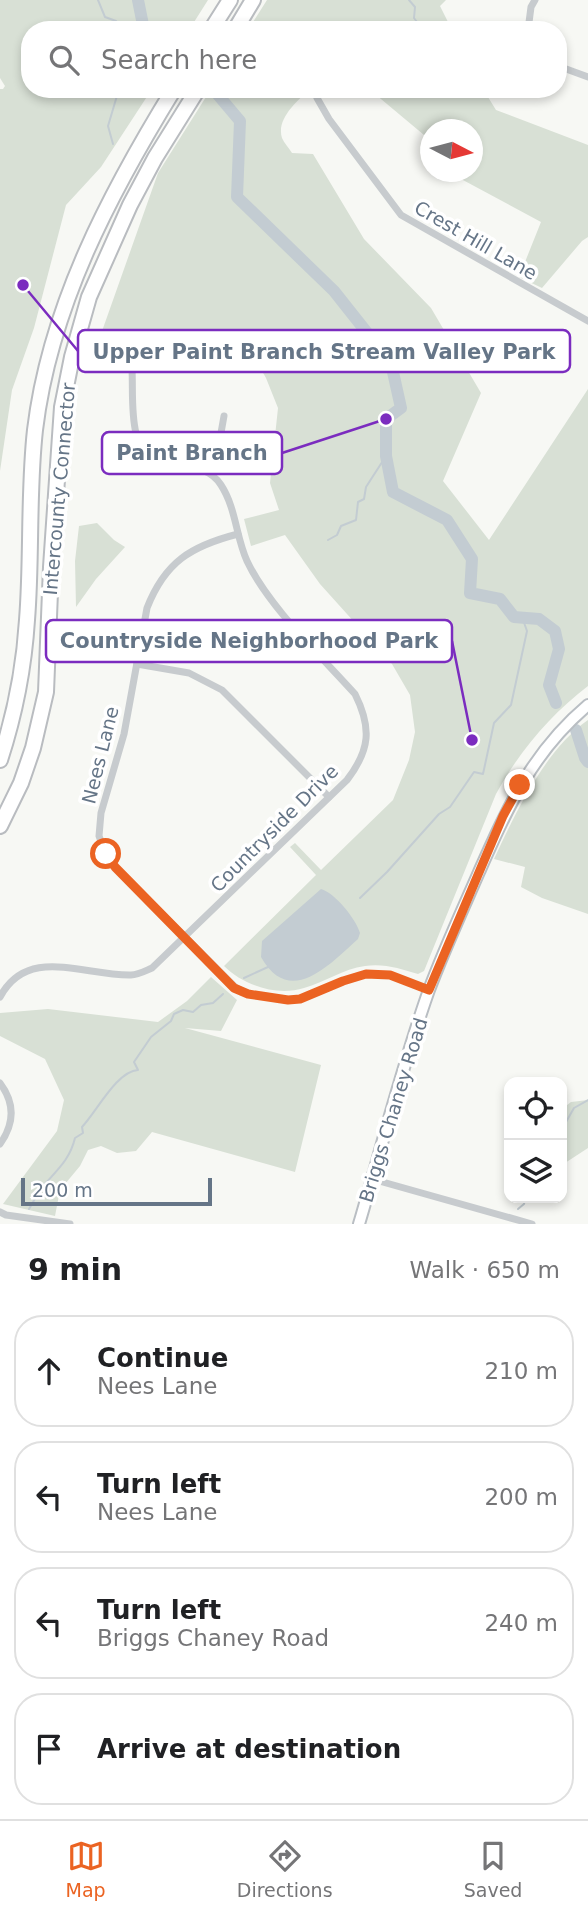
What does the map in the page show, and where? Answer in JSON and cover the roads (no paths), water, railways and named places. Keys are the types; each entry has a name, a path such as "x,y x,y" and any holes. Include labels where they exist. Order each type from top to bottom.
{"highway":[{"path":"217,21 230,0"},
{"path":"240,21 253,0"},
{"name":"Intercounty Connector","path":"0,760 22,671 28,618 33,460 39,406 48,361 85,252 138,148 169,98"},
{"name":"Intercounty Connector","path":"0,826 29,760 46,692 62,407 72,357 89,297 130,205 192,98"}],"main road":[{"name":"Briggs Chaney Road","path":"359,1224 429,990 503,816 520,785 557,736 571,719 588,705"}],"street":[{"path":"528,21 535,0"},
{"path":"567,69 588,77"},
{"name":"Crest Hill Lane","path":"317,98 329,119 401,215 588,321"},
{"path":"132,369 135,426 143,447 157,461 205,471 219,444 224,416"},
{"name":"Countryside Drive","path":"0,997 7,984 23,970 41,966 134,975 152,968 347,780 359,765 367,730 364,713 355,694 260,585 246,560 221,484 205,471"},
{"name":"Nees Lane","path":"238,534 208,542 179,559 154,591 147,608 124,734 101,813 99,836 106,854 115,867 184,939 234,988 248,994 288,1000 300,999 366,974 390,975 429,990"},
{"path":"137,664 189,673 222,690 329,797"},
{"path":"0,1083 8,1094 12,1107 9,1127 0,1144"},
{"path":"372,1179 531,1224"},
{"path":"0,1212 70,1224"}],"waterway":[{"path":"98,0 105,17 116,21"},
{"path":"138,0 142,21"},
{"path":"409,0 415,7 416,21"},
{"path":"113,144 108,126 116,98"},
{"path":"221,98 240,121 237,197 334,291 391,363 401,408 386,419 386,456 393,492 447,520 472,559 470,593 500,599 514,617 539,619 555,631 559,649 549,685 556,703"},
{"path":"328,540 337,535 341,526 356,520 358,502 364,499 366,487 386,456"},
{"path":"360,898 439,814 450,807 474,772 483,774 494,723 511,705 527,631 522,617"},
{"path":"576,730 588,762"},
{"path":"244,978 268,967"},
{"path":"29,1209 42,1188 67,1158 75,1138 83,1133 82,1127 115,1084 130,1072 138,1070 134,1062 151,1037 171,1021 174,1014 183,1010 193,1012 201,1005 213,1003 223,994"},
{"path":"567,1120 574,1108 588,1100"},
{"path":"518,1209 524,1203"}],"place":[{"name":"Upper Paint Branch Stream Valley Park","path":"23,285"},
{"name":"Paint Branch","path":"386,419"},
{"name":"Countryside Neighborhood Park","path":"472,740"}]}
